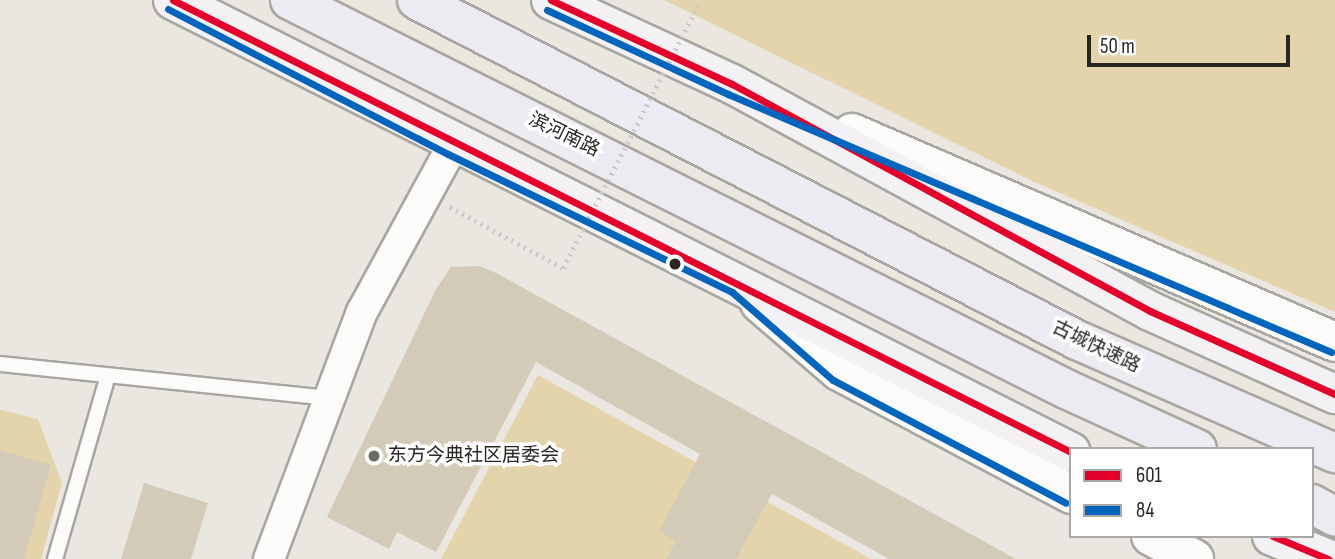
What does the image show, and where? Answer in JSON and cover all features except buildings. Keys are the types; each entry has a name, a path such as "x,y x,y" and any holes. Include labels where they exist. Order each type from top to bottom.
{"highway":[{"name":"滨河南路","path":"290,0 837,270 1066,389 1193,447"},
{"name":"古城快速路","path":"417,0 863,227 1077,340 1335,453"},
{"path":"1314,505 1335,517"}],"main road":[{"path":"173,0 453,145 738,283 1069,451"},
{"path":"551,0 732,84 1335,342"},
{"path":"732,84 1150,311 1335,394"},
{"path":"738,283 839,372 1069,493"},
{"path":"1155,538 1194,559"},
{"path":"1277,538 1328,559"}],"street":[{"path":"269,559 362,312 424,192 453,145"}],"lane":[{"path":"0,364 330,398"},
{"path":"55,559 108,376"}],"path":[{"path":"424,192 563,268 701,0"}],"shaded area":[{"path":"664,0 1335,0 1335,312 1032,181"},
{"path":"538,375 871,559 441,559"},
{"path":"0,410 38,419 62,483 41,559 0,559"}],"transit line":[{"name":"601","path":"173,0 1069,451"},
{"name":"601","path":"551,0 732,84 1150,311 1335,394"},
{"name":"84","path":"168,9 448,154 732,292 833,380 1066,503"},
{"name":"84","path":"547,10 728,94 1331,352"},
{"name":"601","path":"1278,538 1328,559"}],"place":[{"name":"东方今典社区居委会","path":"374,456"}]}
